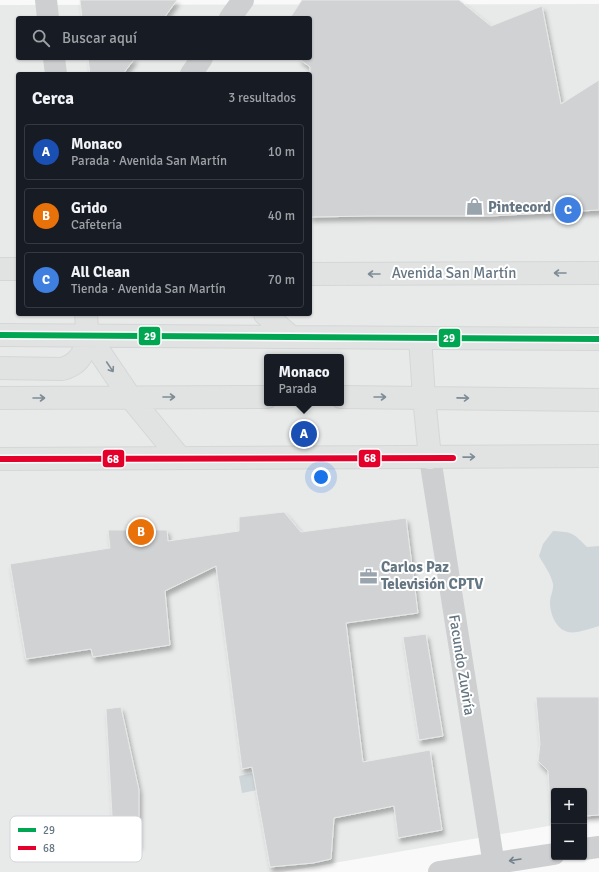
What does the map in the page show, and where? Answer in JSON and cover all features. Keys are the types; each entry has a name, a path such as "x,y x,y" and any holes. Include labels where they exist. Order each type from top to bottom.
{"main road":[{"path":"0,269 16,269"},
{"name":"Avenida San Martín","path":"312,274 599,273"},
{"path":"267,316 291,337"},
{"path":"0,368 68,367 78,359 83,352 87,324"},
{"path":"87,324 130,398 180,458"},
{"path":"0,335 87,324 291,337 599,339"},
{"path":"420,338 430,458"},
{"path":"0,398 264,397"},
{"path":"344,397 599,400"},
{"path":"0,459 599,456"}],"street":[{"path":"46,0 48,16"},
{"path":"231,16 243,0"},
{"path":"54,60 56,72"},
{"path":"192,72 201,60"},
{"name":"Facundo Zuviría","path":"430,458 494,868"},
{"path":"587,849 599,847"},
{"path":"438,872 494,868 551,855"}],"shaded area":[{"path":"599,4 599,818 587,820 587,788 551,788 551,826 282,872 0,872 0,5"},
{"path":"553,531 572,534 587,547 599,546 599,626 579,632 568,632 560,628 554,620 550,602 553,584 549,573 539,556 543,544"},
{"path":"274,769 277,786 242,793 239,776"}],"building":[{"path":"80,0 177,0 165,16 82,16"},
{"path":"302,0 459,0 491,26 542,6 561,104 599,80 599,210 490,216 312,217 312,72 310,72 310,67 301,60 312,60 312,16 291,16"},
{"path":"88,60 134,60 124,72 90,72"},
{"path":"284,512 301,532 406,518 418,613 346,623 363,762 430,750 442,830 398,838 394,806 334,818 331,859 313,863 270,867 252,767 242,769 216,566 165,591 170,645 93,657 91,649 26,659 10,564 110,548 108,530 167,530 168,541 239,531 239,517"},
{"path":"426,634 443,736 419,740 403,637"},
{"path":"536,697 599,697 599,815 587,816 587,788 551,788 551,818 548,771 538,761 540,744"},
{"path":"121,707 139,790 139,816 112,816 106,709"}],"transit line":[{"name":"29","path":"0,335 599,339"},
{"name":"68","path":"0,459 453,458"}],"place":[{"name":"Pintecord","path":"475,207"},
{"name":"All Clean","path":"568,210"},
{"name":"Monaco","path":"304,434"},
{"name":"Grido","path":"141,532"},
{"name":"Carlos Paz Televisión CPTV","path":"368,576"}]}
